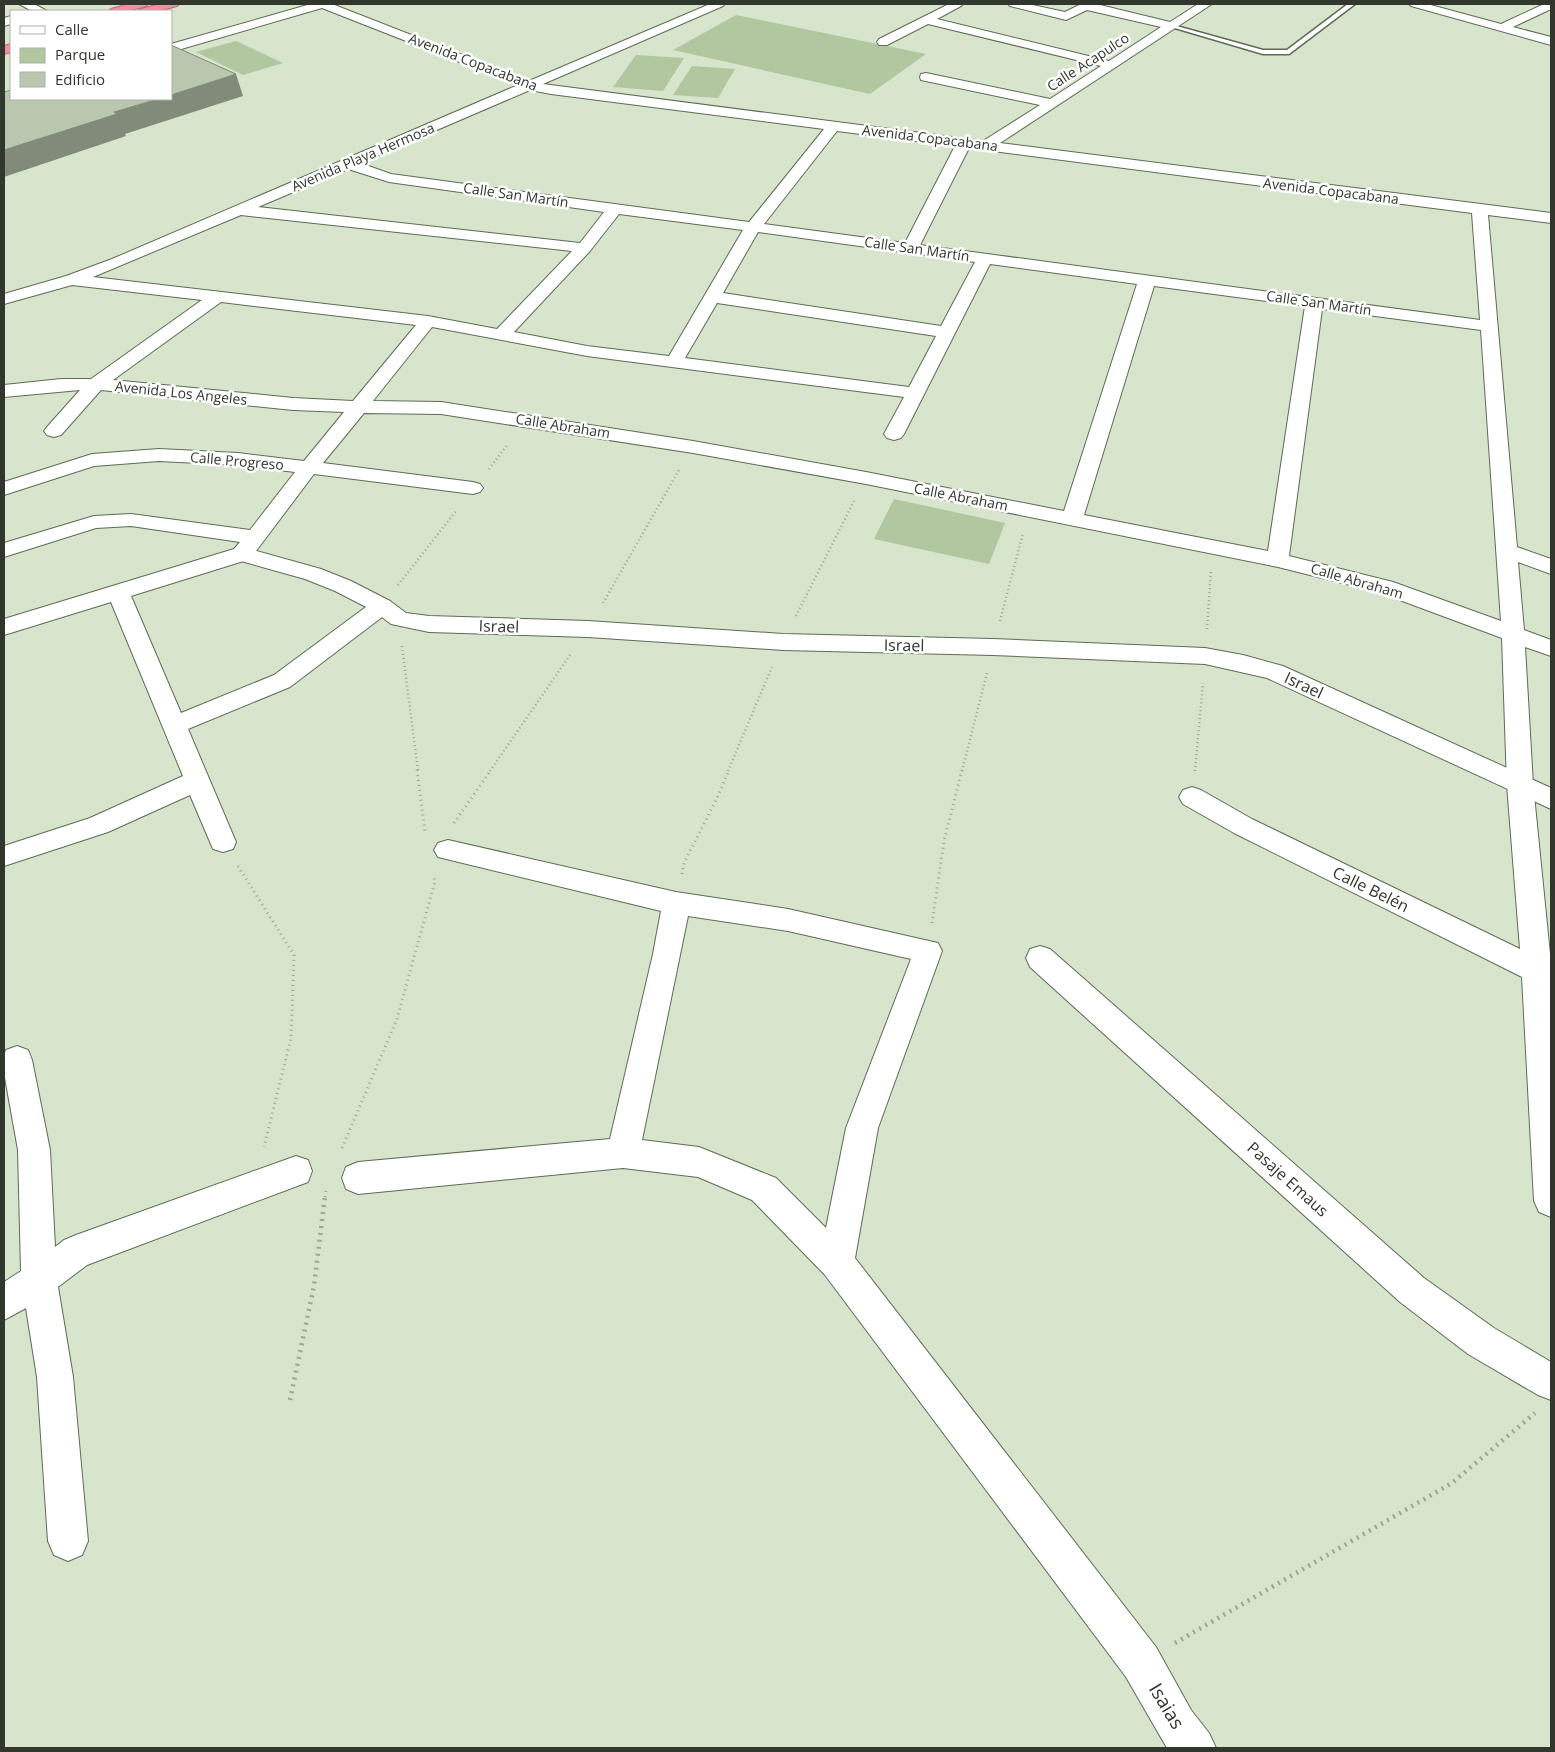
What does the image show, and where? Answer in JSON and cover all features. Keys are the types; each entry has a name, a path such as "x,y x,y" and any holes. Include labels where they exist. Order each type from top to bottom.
{"highway":[{"path":"118,10 142,4"},
{"path":"149,10 173,4"}],"street":[{"path":"33,8 46,4"},
{"path":"172,48 322,4"},
{"name":"Avenida Copacabana","path":"322,4 531,86 551,90 1551,218"},
{"name":"Avenida Playa Hermosa","path":"4,299 72,280 531,86 719,4"},
{"path":"883,42 957,4"},
{"path":"1014,4 1066,16 1088,5 1172,26"},
{"name":"Calle Acapulco","path":"987,146 1206,4"},
{"path":"1415,4 1551,41"},
{"path":"1501,28 1551,5"},
{"path":"927,20 1111,66"},
{"path":"926,77 1052,103"},
{"path":"674,362 753,227 834,126"},
{"path":"910,248 964,143"},
{"name":"Calle San Martín","path":"348,164 389,178 1489,326"},
{"path":"500,336 584,248 615,208"},
{"path":"239,210 584,248"},
{"path":"1480,210 1513,632 1520,785 1544,974 1551,1201"},
{"path":"894,434 985,258"},
{"path":"72,280 428,321 587,351 916,393"},
{"path":"1072,519 1147,280"},
{"path":"54,432 96,384 217,297"},
{"path":"712,297 947,332"},
{"path":"1278,560 1314,302"},
{"path":"4,627 118,592 249,546 309,468 428,321"},
{"name":"Avenida Los Angeles","path":"4,391 25,387 96,384 293,404 359,407"},
{"name":"Calle Abraham","path":"359,407 442,408 527,420 866,478 1278,560 1385,587 1513,632 1551,648"},
{"name":"Calle Progreso","path":"4,489 92,460 159,455 218,458 473,488"},
{"name":"Israel","path":"4,550 94,522 132,520 249,546 343,586 390,613 429,624 588,629 783,642 993,647 1205,656 1243,662 1274,672 1551,798"},
{"path":"1506,550 1551,567"},
{"path":"118,592 223,842"},
{"path":"174,725 282,681 390,613"},
{"path":"4,856 99,825 198,780"},
{"name":"Calle Belén","path":"1192,797 1243,826 1544,974"},
{"path":"436,854 676,903 788,920 928,951 862,1128 837,1263"},
{"path":"623,1153 665,963 676,903"},
{"name":"Pasaje Emaus","path":"1040,958 1412,1290 1481,1341 1547,1394"},
{"path":"17,1060 34,1150 40,1280 54,1377 68,1541"},
{"name":"Isaias","path":"341,1173 623,1153 699,1162 764,1190 837,1263 1141,1662 1176,1725 1194,1748"},
{"path":"4,1302 40,1280 76,1252 296,1171"}],"lane":[{"path":"1172,26 1263,52 1289,52 1352,4"}],"path":[{"path":"290,1400 314,1286 341,1173 397,1019 435,881 436,854 390,613 473,488 527,420"},
{"path":"676,903 684,863 717,798 783,642 866,478"},
{"path":"928,951 944,841 1028,511"},
{"path":"223,842 294,955 291,1038 254,1186"},
{"path":"1141,1662 1452,1483 1547,1394"}],"green space":[{"path":"736,15 926,54 870,94 673,50"},
{"path":"236,41 283,63 243,75 196,52"},
{"path":"636,55 684,58 663,91 613,87"},
{"path":"692,66 735,69 718,98 673,95"},
{"path":"894,499 1005,523 989,564 874,539"}],"building":[{"path":"172,45 236,74 172,95"},
{"path":"10,90 10,100 155,100 4,150 4,92"}]}
